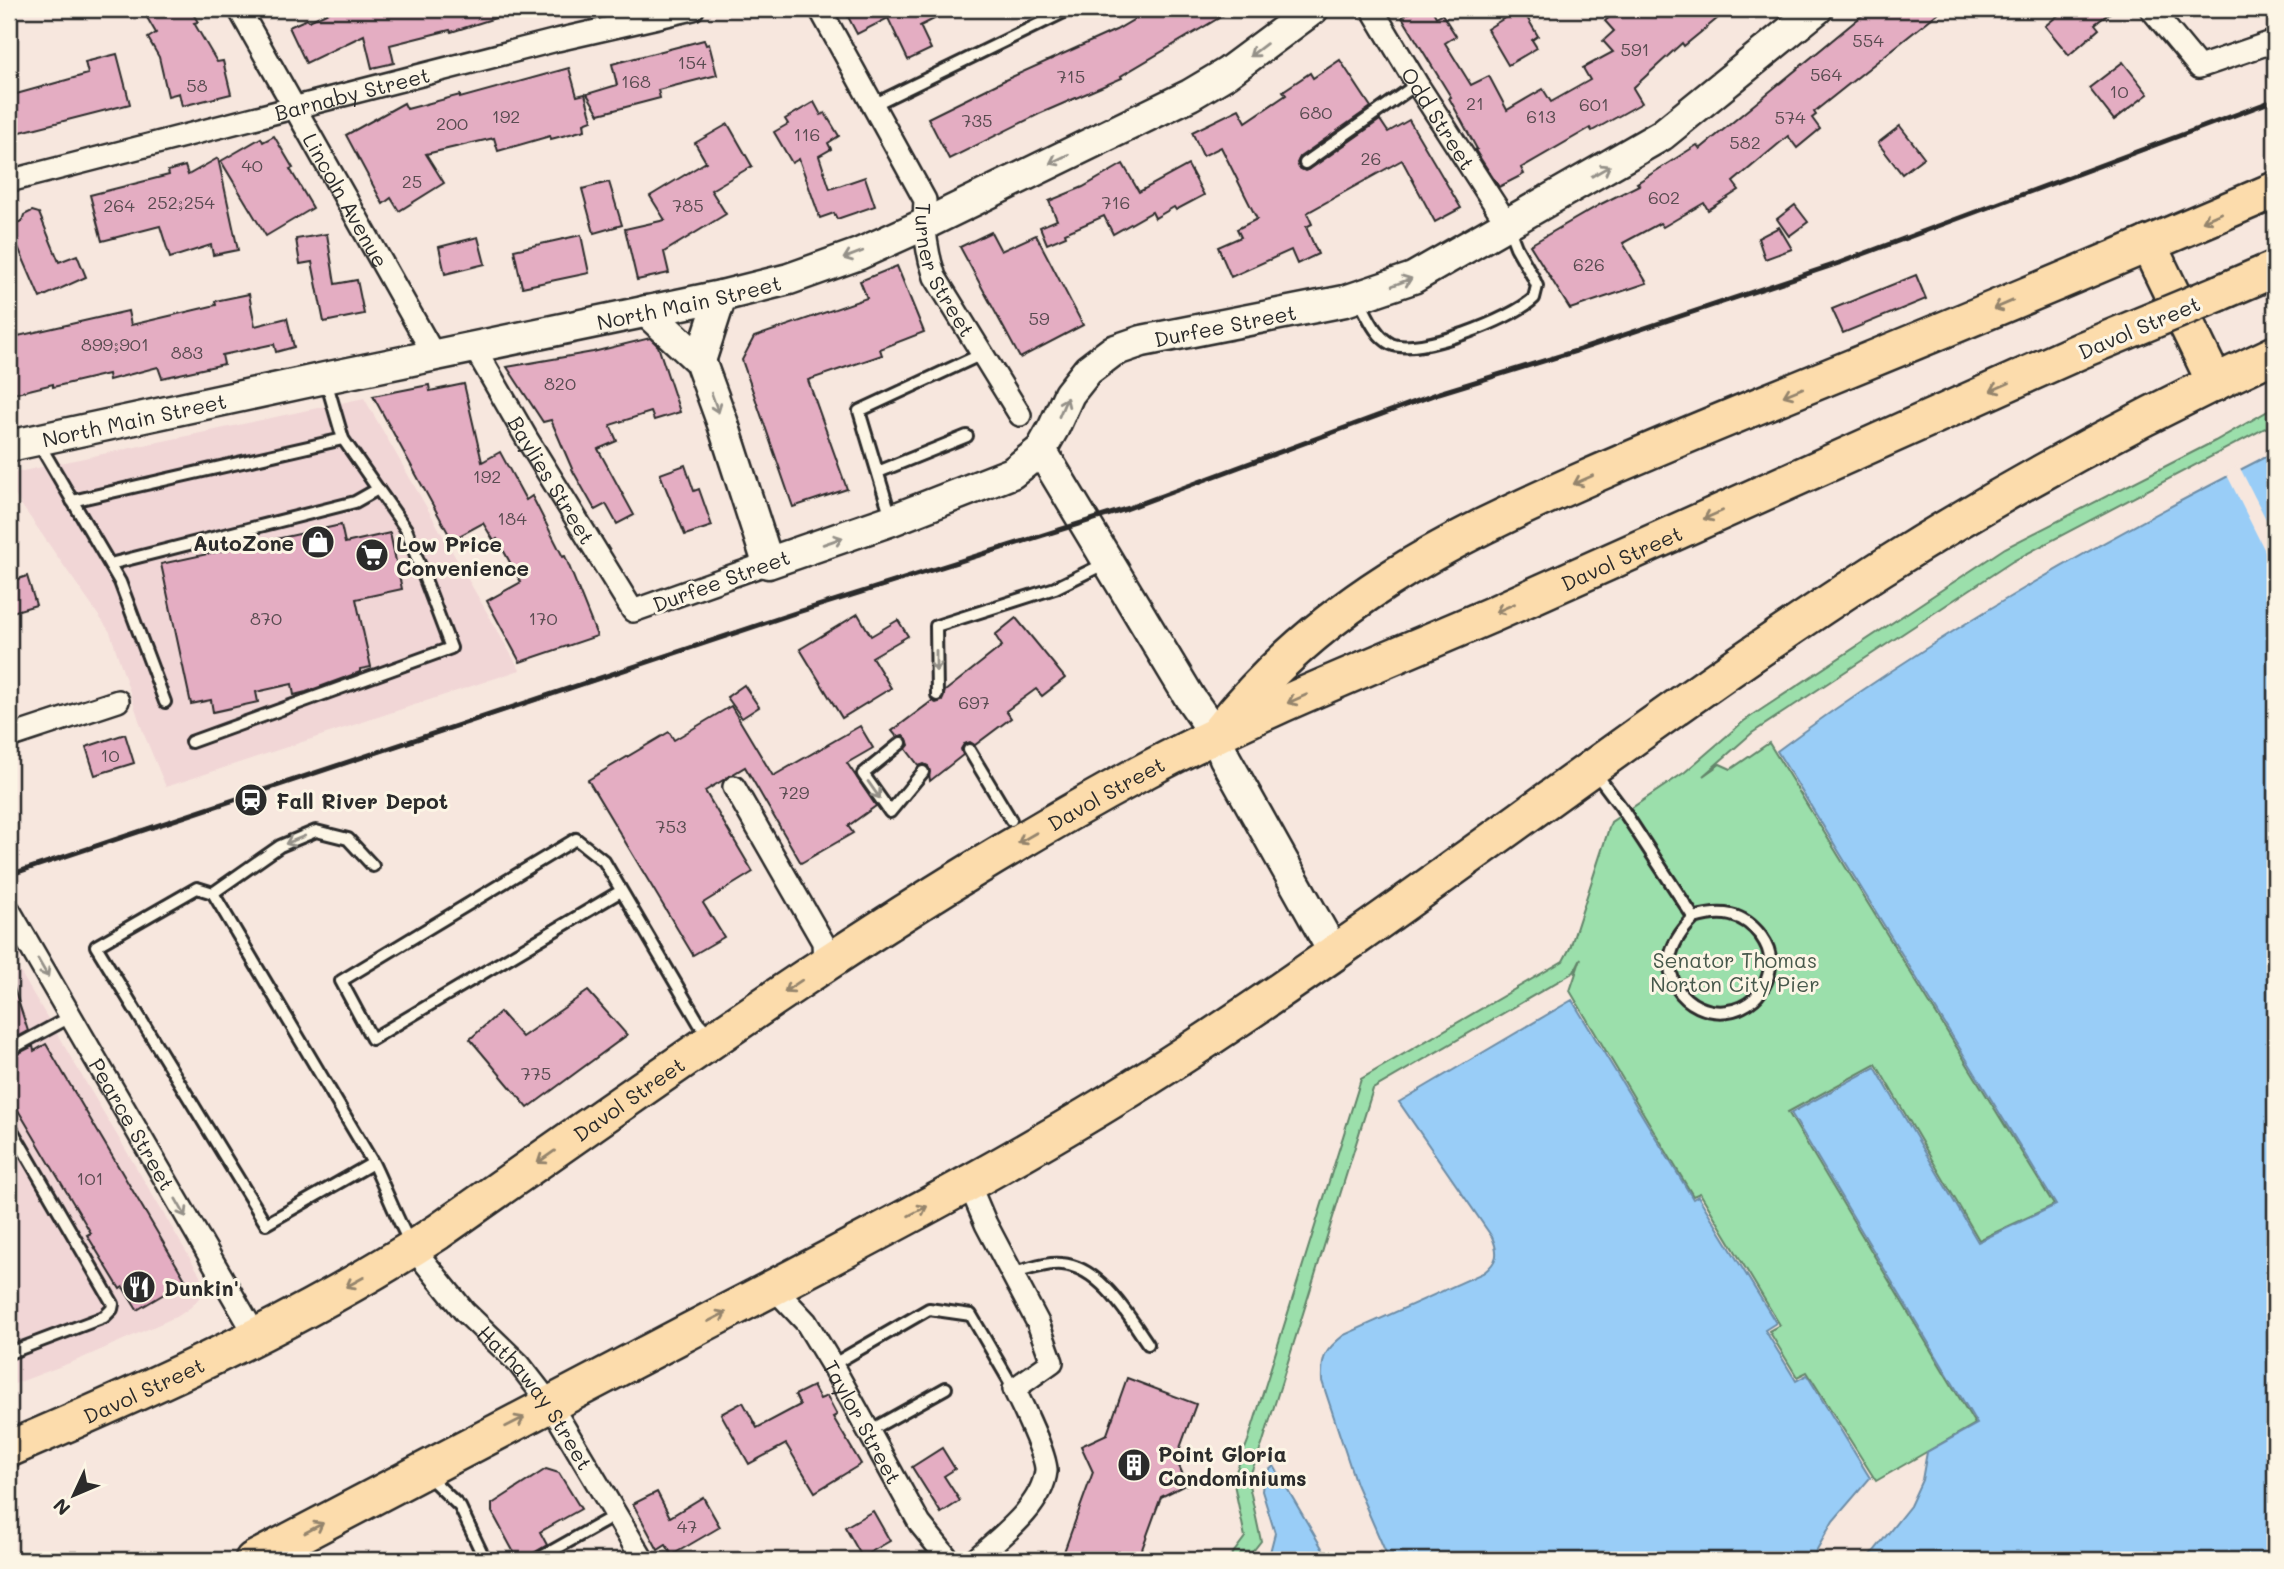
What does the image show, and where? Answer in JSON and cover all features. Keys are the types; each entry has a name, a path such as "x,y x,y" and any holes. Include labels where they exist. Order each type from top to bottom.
{"highway":[{"path":"1216,735 1262,679 1339,612 1413,562 1497,517 1651,449 1944,330 2275,190"},
{"path":"2148,244 2215,383"},
{"name":"Davol Street","path":"9,1449 171,1378 256,1336 413,1248 824,965 1007,849 1136,776 1216,735 2084,349 2275,269"},
{"path":"254,1560 969,1184 1149,1077 1334,953 1781,636 1909,551 2042,473 2275,354"}],"main road":[{"name":"North Main Street","path":"22,443 325,377 721,296 789,279 859,254 923,225 1190,95 1227,73 1313,9"},
{"name":"Durfee Street","path":"768,563 892,520 1012,472 1041,450 1069,394 1088,370 1113,351 1142,341 1357,298 1413,278 1662,135 1817,9"},
{"path":"700,361 721,296"},
{"path":"646,311 700,361 768,563"},
{"path":"1041,450 1190,698 1216,735 1225,758 1334,953"}],"street":[{"name":"Lincoln Avenue","path":"239,9 434,355"},
{"name":"Barnaby Street","path":"9,181 556,40 693,9"},
{"name":"Turner Street","path":"820,9 925,200 923,225 935,277 1020,415"},
{"name":"Odd Street","path":"1372,9 1508,225"},
{"path":"2151,9 2199,67 2275,41"},
{"name":"Baylies Street","path":"474,347 633,611"},
{"name":"Durfee Street","path":"633,611 768,563"},
{"path":"9,737 118,701"},
{"path":"734,788 823,942 824,965"},
{"name":"Pearce Street","path":"9,909 256,1336"},
{"path":"969,1184 986,1224 1038,1322 1052,1362 1014,1389 1033,1429 1046,1470 1033,1506 975,1560"},
{"name":"Hathaway Street","path":"413,1248 464,1311 519,1364 550,1404 642,1560"},
{"name":"Taylor Street","path":"773,1287 806,1322 920,1524 949,1560"}],"lane":[{"path":"873,105 1066,11"},
{"path":"1305,163 1417,84"},
{"path":"1357,298 1381,336 1398,346 1427,343 1507,317 1529,303 1536,293 1533,277 1516,247 1508,225"},
{"path":"892,520 859,411 982,354"},
{"path":"191,742 451,648 407,529 343,439 325,377"},
{"path":"878,472 967,436"},
{"path":"72,501 343,439"},
{"path":"22,443 72,501 120,582 165,702"},
{"path":"110,564 355,502 378,489"},
{"path":"937,695 936,626 1055,589 1110,561"},
{"path":"901,743 863,774 890,812 923,772"},
{"path":"969,750 1011,820"},
{"path":"1592,769 1621,807 1694,918"},
{"path":"213,893 280,846 316,831 348,839 373,866"},
{"path":"621,891 372,1039 341,981 576,839 604,861 699,1023 714,1039"},
{"path":"373,1163 266,1224 96,946 197,888 213,893 373,1163 394,1207 396,1218 413,1248"},
{"path":"1712,913 1733,914 1746,920 1767,944 1769,971 1758,996 1746,1006 1732,1012 1716,1013 1700,1009 1684,997 1673,978 1670,959 1683,929 1694,918 1712,913"},
{"path":"9,1050 72,1016"},
{"path":"9,1125 113,1304 104,1317 9,1353"},
{"path":"1013,1273 1060,1263 1083,1269 1120,1303 1148,1344"},
{"path":"832,1365 929,1309 971,1315 1014,1389"},
{"path":"869,1430 946,1388"},
{"path":"423,1471 460,1507 485,1560"},
{"path":"536,1560 616,1514"}],"shaded area":[{"path":"364,398 520,670 166,787 143,732 110,632 9,487 9,474"},
{"path":"9,953 200,1275 203,1287 199,1298 180,1315 80,1359 9,1386"}],"green space":[{"name":"Senator Thomas Norton City Pier","path":"2275,407 2275,423 2013,561 1752,733 1703,776 1720,764 1731,769 1769,743 2054,1205 1979,1240 1876,1064 1788,1112 1975,1424 1876,1481 1807,1372 1797,1377 1769,1331 1780,1325 1700,1193 1693,1196 1570,991 1581,958 1574,972 1373,1089 1262,1445 1248,1480 1261,1541 1246,1560 1228,1560 1245,1537 1233,1479 1248,1441 1361,1079 1563,961 1570,948 1611,822 1685,772 1744,721 2005,548 2215,441"}],"water":[{"path":"2275,452 2275,1560 1867,1560 1910,1506 1922,1480 1927,1452 1977,1424 1791,1113 1875,1067 1978,1242 2056,1205 1777,751 1896,668 2020,591"},
{"path":"1572,1000 1693,1199 1698,1196 1776,1323 1765,1330 1796,1381 1807,1375 1870,1478 1833,1521 1811,1560 1389,1560 1356,1484 1322,1381 1322,1366 1328,1350 1344,1335 1483,1273 1496,1257 1492,1237 1399,1102"},
{"path":"1274,1466 1329,1560 1268,1560 1275,1533 1262,1491 1264,1474"}],"pier":[{"path":"2239,466 2275,537 2275,571 2226,473"}],"building":[{"path":"142,9 190,9 198,22 194,23 217,62 223,61 231,94 182,106 179,93 168,96 159,57 148,38 156,33"},
{"path":"335,9 510,9 511,13 451,32 450,30 390,45 394,63 372,68 364,35 306,63 289,27"},
{"path":"844,9 954,9 920,26 931,49 908,60 888,18 857,34"},
{"path":"1152,9 1234,9 1121,76 1122,78 1039,114 949,159 928,118 1116,30"},
{"path":"1416,9 1432,9 1436,17 1442,14 1456,36 1445,43 1471,85 1489,76 1507,110 1543,89 1551,102 1590,80 1583,68 1613,52 1603,41 1614,31 1605,21 1619,9 1729,9 1684,46 1682,43 1633,88 1642,103 1592,131 1590,128 1521,168 1524,174 1499,187 1475,150 1477,149 1449,98 1451,97 1402,17"},
{"path":"1522,9 1538,36 1532,40 1537,48 1508,65 1487,29"},
{"path":"1870,9 1943,9 1814,112 1816,115 1812,118 1820,129 1797,148 1788,136 1733,182 1739,190 1708,210 1704,203 1663,227 1660,223 1623,243 1647,283 1570,309 1530,245 1639,185 1637,183 1697,145 1700,149"},
{"path":"2066,9 2115,9 2095,24 2099,29 2069,55 2045,26"},
{"path":"704,40 706,45 709,44 717,75 658,90 660,98 599,114 587,94 617,85 612,64"},
{"path":"117,54 130,104 9,135 9,96 88,74 85,62"},
{"path":"1340,60 1371,107 1300,157 1297,163 1299,168 1305,171 1310,169 1380,120 1388,132 1409,120 1461,208 1435,222 1402,160 1307,213 1312,224 1306,227 1318,254 1297,264 1291,250 1231,277 1218,247 1241,237 1237,229 1257,219 1221,147 1203,156 1192,132 1239,109 1246,122 1286,95 1283,91 1310,73 1313,78"},
{"path":"2123,62 2148,94 2114,120 2089,88"},
{"path":"569,68 577,96 585,94 592,120 584,123 585,130 551,139 550,136 498,151 494,138 426,154 444,183 399,211 391,198 383,204 346,135 404,103 407,109 460,95 460,98"},
{"path":"814,102 821,115 825,113 839,136 828,143 831,149 819,156 830,189 865,177 875,206 837,219 834,213 820,218 799,159 792,163 774,132 788,124 785,119"},
{"path":"728,124 752,166 711,190 726,214 664,252 669,273 637,280 625,229 665,220 650,196 706,162 695,143"},
{"path":"1900,126 1924,157 1902,174 1878,143"},
{"path":"274,136 313,208 266,236 221,161 261,138 263,142"},
{"path":"218,158 238,250 213,255 211,245 170,258 160,226 102,241 90,195 169,175 168,171 185,166 188,175"},
{"path":"1123,164 1139,192 1188,165 1204,195 1155,218 1152,212 1113,234 1104,216 1047,244 1040,227 1057,220 1049,201 1083,187"},
{"path":"609,182 622,225 594,233 582,189"},
{"path":"1795,205 1808,222 1789,236 1777,219"},
{"path":"32,211 39,213 59,262 77,255 86,277 40,298 9,226 22,221 24,215"},
{"path":"1779,227 1792,249 1765,259 1758,238"},
{"path":"991,232 1001,251 1036,235 1083,325 1020,358 960,247"},
{"path":"327,234 335,284 357,280 364,314 324,322 312,262 300,264 296,239"},
{"path":"581,235 589,273 522,287 514,250"},
{"path":"478,237 485,264 445,274 439,247"},
{"path":"897,266 924,332 880,349 882,355 808,380 847,489 793,507 742,360 754,337 867,298 860,281"},
{"path":"1916,275 1926,299 1843,333 1832,309"},
{"path":"249,294 255,326 287,318 294,347 276,352 274,344 222,355 224,364 162,378 158,367 109,380 108,374 9,395 9,338 128,311 131,325 216,305 215,301"},
{"path":"650,338 658,346 680,412 654,420 651,412 610,425 617,441 598,449 634,515 617,524 606,504 595,510 573,471 551,420 543,422 507,367 593,352"},
{"path":"464,384 482,462 500,452 526,500 532,496 563,557 565,556 597,636 520,662 487,601 521,582 497,539 494,541 483,523 452,540 373,396 429,385 430,391"},
{"path":"685,465 694,491 699,489 712,526 685,535 660,474"},
{"path":"341,525 345,543 390,533 402,589 356,599 371,667 294,695 292,684 256,692 258,702 213,712 211,700 191,704 161,564"},
{"path":"27,576 36,605 9,613 9,582"},
{"path":"858,614 871,636 898,620 908,636 872,657 891,688 842,718 800,649"},
{"path":"1016,618 1065,678 1042,696 1036,689 1006,711 1011,718 975,745 970,742 964,744 961,749 963,755 930,781 928,766 919,766 906,749 909,745 907,739 903,735 897,737 892,731 932,701 942,701 945,691 1002,646 995,635"},
{"path":"744,685 759,707 742,718 727,697"},
{"path":"731,706 773,776 860,726 873,748 847,763 876,806 848,826 853,833 801,863 745,767 705,791 753,872 703,903 724,937 693,955 588,780 669,732 674,740"},
{"path":"125,734 134,763 95,775 86,747"},
{"path":"9,985 13,985 28,1031 9,1041"},
{"path":"588,991 627,1035 528,1108 470,1039 500,1012 522,1037"},
{"path":"46,1044 186,1281 137,1310 123,1287 120,1289 87,1235 91,1233 9,1095 9,1058 33,1046 34,1051"},
{"name":"Point Gloria Condominiums","path":"1127,1378 1196,1404 1176,1459 1187,1484 1161,1497 1138,1560 1061,1560 1093,1472 1081,1446 1107,1434"},
{"path":"813,1386 820,1399 827,1396 837,1415 833,1417 861,1464 815,1492 786,1444 749,1464 721,1414 743,1402 757,1428 800,1405 795,1395"},
{"path":"942,1448 955,1469 944,1476 960,1501 941,1513 912,1467"},
{"path":"546,1469 559,1473 581,1509 540,1532 547,1545 532,1554 528,1560 518,1560 492,1512 492,1504"},
{"path":"657,1492 670,1517 703,1497 720,1527 672,1555 666,1545 658,1550 633,1504"},
{"path":"873,1511 890,1541 862,1557 845,1527"}],"railway":[{"path":"9,875 795,613 1126,509 1439,393 1576,351 1839,263 2275,100"}],"place":[{"name":"AutoZone","path":"318,542"},
{"name":"Low Price Convenience","path":"372,555"},
{"name":"Fall River Depot","path":"251,800"},
{"name":"Dunkin'","path":"139,1287"},
{"name":"Point Gloria Condominiums","path":"1134,1465"}]}
